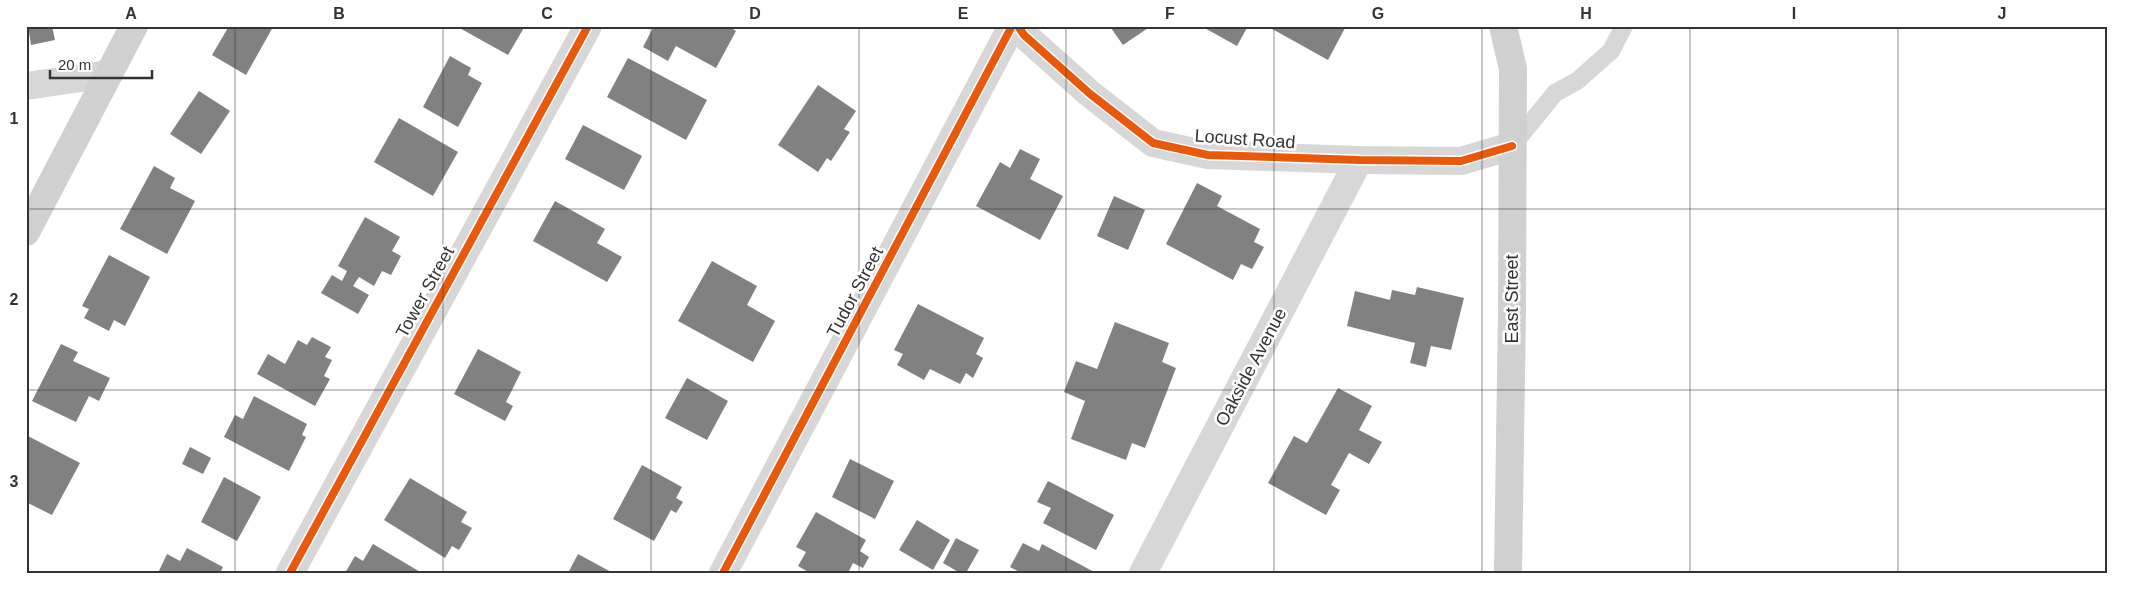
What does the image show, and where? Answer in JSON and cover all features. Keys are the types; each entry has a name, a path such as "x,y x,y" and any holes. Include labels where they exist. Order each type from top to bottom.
{"main road":[{"path":"26,232 134,26"},
{"name":"East Street","path":"1503,26 1513,69 1508,573"}],"street":[{"name":"Tower Street","path":"290,573 588,26"},
{"name":"Tudor Street","path":"723,573 1012,26"},
{"name":"Locust Road","path":"1018,26 1024,35 1089,92 1153,143 1208,155 1460,161 1512,146"},
{"path":"26,86 109,74"},
{"name":"Oakside Avenue","path":"1143,573 1359,160"}],"lane":[{"path":"1512,146 1555,93 1578,81 1611,50 1624,26"}],"building":[{"path":"28,26 52,26 55,40 31,45"},
{"path":"229,26 273,27 246,75 212,55"},
{"path":"456,26 525,26 508,55"},
{"path":"654,26 728,26 736,31 716,68 676,46 668,61 643,47"},
{"path":"1114,26 1151,26 1123,45 1111,28"},
{"path":"1201,26 1248,26 1237,46"},
{"path":"1267,26 1342,26 1345,28 1328,60"},
{"path":"450,56 471,68 468,75 482,83 458,127 423,107"},
{"path":"628,58 707,100 686,140 607,97"},
{"path":"818,85 856,111 844,129 850,132 831,161 827,158 818,172 778,145"},
{"path":"199,91 230,111 201,154 170,134"},
{"path":"399,118 458,152 433,196 374,162"},
{"path":"583,125 642,156 624,190 565,159"},
{"path":"1020,149 1040,159 1030,179 1063,196 1040,240 976,206 1000,162 1010,168"},
{"path":"154,166 175,178 170,188 195,201 167,254 120,229"},
{"path":"1197,183 1222,196 1217,206 1260,229 1254,242 1264,247 1252,269 1241,264 1233,280 1166,244"},
{"path":"1114,196 1145,210 1128,250 1097,236"},
{"path":"555,201 605,229 597,243 622,257 607,282 533,241"},
{"path":"365,217 400,237 392,251 401,256 391,275 382,271 374,286 359,277 353,286 369,295 358,314 321,293 332,275 342,281 347,271 338,266"},
{"path":"109,255 150,277 125,326 114,320 109,331 84,318 89,309 82,306"},
{"path":"712,261 757,286 747,305 775,321 753,362 678,321"},
{"path":"1417,287 1464,298 1451,350 1431,346 1426,367 1410,363 1415,343 1347,326 1355,291 1390,300 1392,290 1415,295"},
{"path":"918,304 984,338 976,354 983,358 973,378 966,373 960,384 930,369 924,380 897,365 903,354 894,350"},
{"path":"1115,322 1169,343 1162,362 1176,368 1145,448 1132,443 1126,460 1071,439 1085,401 1064,392 1076,361 1097,369"},
{"path":"312,337 331,347 325,357 332,360 324,376 330,379 315,406 257,374 268,354 285,364 298,340 307,345"},
{"path":"61,344 78,352 73,361 110,378 99,401 89,396 76,422 32,401"},
{"path":"478,349 521,372 506,402 513,406 505,421 454,394"},
{"path":"687,378 728,401 707,440 665,418"},
{"path":"1338,388 1372,406 1359,430 1382,442 1369,464 1349,453 1331,485 1340,490 1326,515 1268,483 1294,436 1307,443"},
{"path":"254,396 307,424 302,435 306,437 289,471 224,437 235,415 243,419"},
{"path":"26,435 80,463 52,515 26,502"},
{"path":"190,447 211,458 203,474 182,464"},
{"path":"850,459 894,481 875,519 832,497"},
{"path":"642,465 682,487 676,498 683,502 676,513 671,510 654,541 613,519"},
{"path":"224,477 261,497 237,541 201,522"},
{"path":"410,478 467,512 461,522 472,528 459,550 452,546 445,558 384,520"},
{"path":"1048,481 1114,515 1096,550 1043,523 1051,508 1037,502"},
{"path":"816,512 866,540 860,551 869,557 863,568 853,563 848,573 810,573 798,566 806,552 796,547"},
{"path":"917,520 950,540 933,570 899,550"},
{"path":"956,538 979,550 966,573 960,573 943,563"},
{"path":"1023,543 1039,551 1042,544 1096,573 1021,573 1010,567"},
{"path":"373,544 422,573 345,573 355,556 363,561"},
{"path":"187,548 223,567 220,573 158,573 167,554 180,561"},
{"path":"578,554 613,573 568,573"}],"cycle path":[{"path":"290,573 588,26"},
{"path":"723,573 1012,26"},
{"path":"1018,26 1024,35 1089,93 1153,143 1208,155 1461,161 1512,146"}]}
